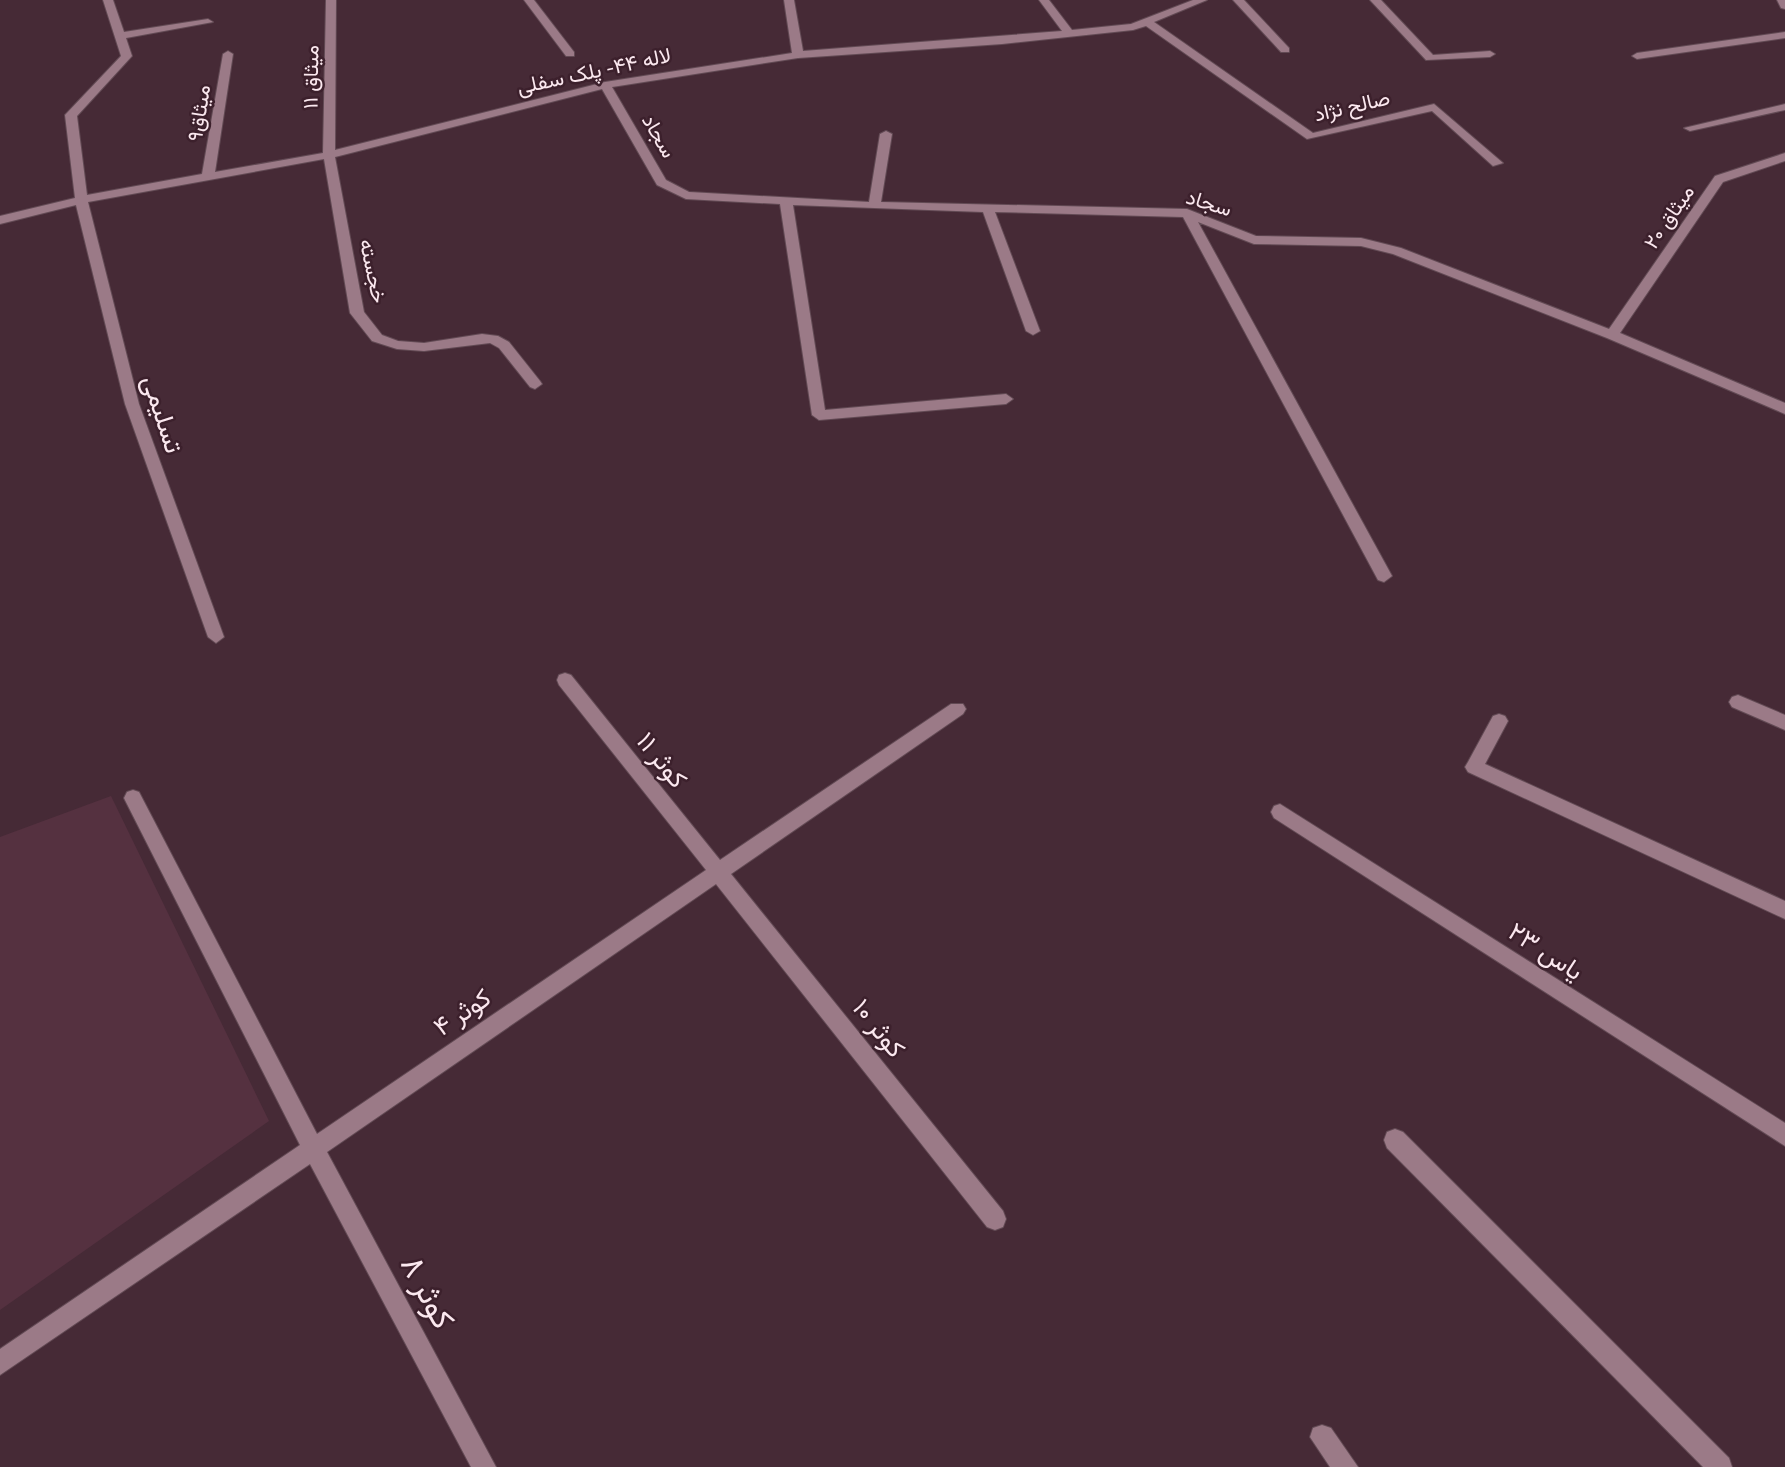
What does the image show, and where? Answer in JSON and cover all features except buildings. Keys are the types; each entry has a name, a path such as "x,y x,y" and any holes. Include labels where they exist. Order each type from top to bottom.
{"street":[{"path":"108,0 120,36 208,22"},
{"name":"میثاق ۱۱","path":"329,155 331,0"},
{"path":"529,0 570,54"},
{"path":"789,0 798,55"},
{"path":"1044,0 1069,34"},
{"name":"لاله ۴۴- پلک سفلی","path":"0,220 81,200 329,155 605,85 798,55 1133,27 1202,0"},
{"path":"1238,0 1285,50"},
{"path":"1374,0 1430,58 1490,54"},
{"path":"1782,0 1785,6"},
{"name":"صالح نژاد","path":"1147,22 1311,137 1434,107 1497,163"},
{"path":"1637,57 1785,35"},
{"name":"تسلیمی","path":"120,36 127,56 71,115 81,200 132,404 216,637"},
{"name":"میثاق۹","path":"208,177 228,54"},
{"name":"سجاد","path":"605,85 661,182 686,195 874,206 1187,213 1254,240 1361,243 1397,251 1612,335 1785,409"},
{"path":"1690,128 1785,107"},
{"path":"874,206 887,134"},
{"name":"خجسته","path":"329,155 357,313 377,338 397,345 424,347 482,338 493,340 504,345 535,384"},
{"name":"میثاق ۲۰","path":"1612,335 1719,178 1785,157"},
{"path":"786,201 819,415 1006,399"},
{"path":"988,209 1033,331"},
{"path":"1187,213 1384,576"},
{"name":"کوثر ۱۱","path":"565,680 719,872"},
{"path":"1738,702 1785,723"},
{"name":"کوثر ۴","path":"0,1363 957,709"},
{"path":"1499,721 1474,767 1785,910"},
{"name":"کوثر ۸","path":"133,799 313,1148 484,1467"},
{"name":"یاس ۲۳","path":"1280,812 1785,1135"},
{"name":"کوثر ۱۰","path":"719,872 995,1219"},
{"path":"1395,1140 1720,1467"},
{"path":"1322,1437 1346,1467"}],"shaded area":[{"path":"111,796 269,1121 0,1310 0,837"}]}
